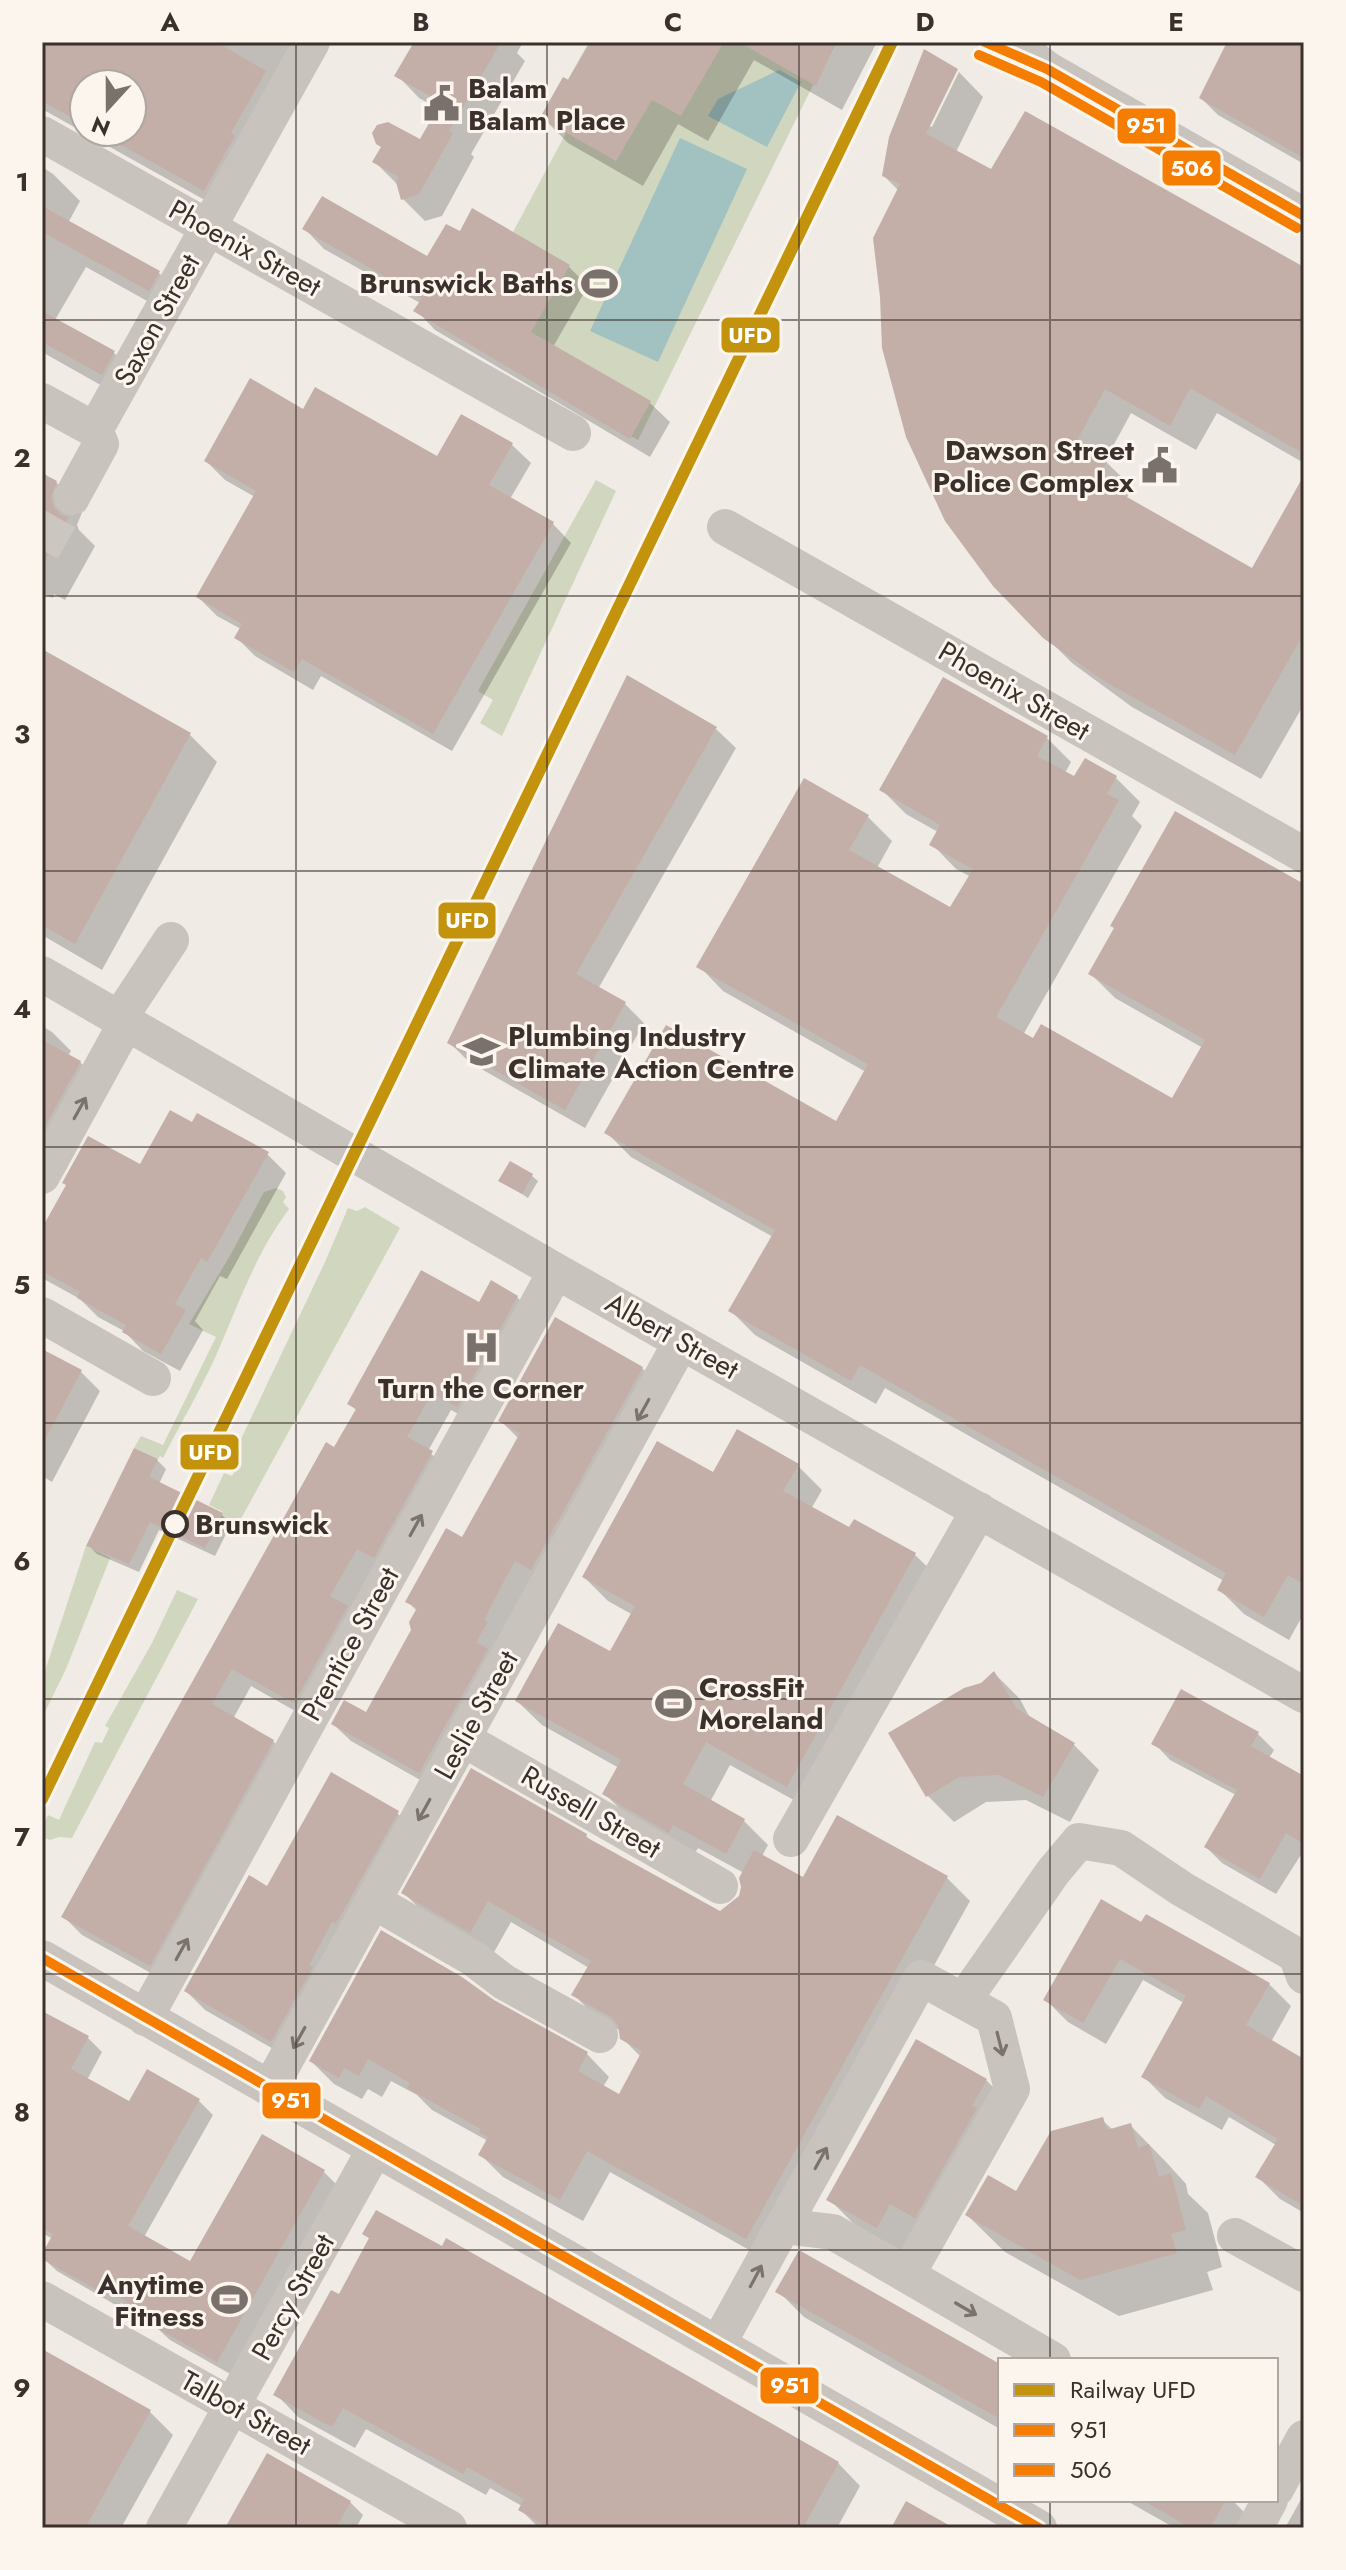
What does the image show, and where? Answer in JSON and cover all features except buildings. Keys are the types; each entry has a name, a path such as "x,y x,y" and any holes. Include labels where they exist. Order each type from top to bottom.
{"street":[{"name":"Saxon Street","path":"80,484 101,444 95,430 312,42"},
{"path":"985,42 1047,69 1304,216"},
{"path":"1011,42 1047,69"},
{"name":"Phoenix Street","path":"42,134 573,433"},
{"path":"42,401 95,430"},
{"name":"Phoenix Street","path":"725,527 1304,855"},
{"path":"42,1176 123,1021 171,940"},
{"name":"Albert Street","path":"42,974 556,1271 1304,1695"},
{"name":"Prentice Street","path":"145,2018 556,1271"},
{"path":"42,1315 153,1378"},
{"name":"Leslie Street","path":"270,2088 681,1342"},
{"path":"791,1839 979,1510"},
{"name":"Russell Street","path":"463,1739 720,1886"},
{"path":"963,2001 1053,1872 1079,1841 1121,1848 1182,1889 1296,1955 1304,1976"},
{"path":"373,1901 474,1959 504,1982 600,2035"},
{"path":"42,1958 1039,2528"},
{"path":"718,2344 921,1978 994,2018 1012,2089 907,2275"},
{"name":"Percy Street","path":"164,2528 375,2149"},
{"path":"783,2226 833,2232 1050,2358"},
{"path":"1235,2236 1304,2274"},
{"name":"Talbot Street","path":"42,2299 449,2528"},
{"path":"1278,2485 1304,2438"},
{"path":"1255,2528 1269,2502"}],"green space":[{"name":"Brunswick Baths","path":"589,42 837,42 638,440 510,368 513,232 566,133 540,118 563,77 568,79"},
{"path":"596,480 616,491 502,736 480,723 493,700 478,691"},
{"path":"276,1188 283,1191 286,1197 283,1202 289,1209 256,1263 215,1358 163,1458 160,1456 158,1459 134,1448 141,1436 163,1445 216,1337 189,1324 264,1192"},
{"path":"365,1207 400,1228 231,1537 216,1528 223,1512 209,1505 224,1473 232,1476 240,1459 233,1456 348,1208 357,1211"},
{"path":"86,1546 110,1558 66,1669 42,1718 42,1680"},
{"path":"177,1590 198,1599 72,1838 50,1840 42,1837 42,1827 48,1815 59,1820 95,1742 102,1743 109,1728 105,1726 152,1643"}],"water":[{"path":"779,70 801,82 767,147 708,116 718,99"},
{"path":"680,138 747,169 658,362 590,331"}],"tunnel":[{"path":"42,550 72,497"}],"rail line":[{"name":"UFD","path":"42,1799 892,42"}],"transit line":[{"name":"951","path":"985,42 1047,69 1304,216"},
{"name":"506","path":"979,55 1041,82 1297,228"},
{"name":"951","path":"42,1958 1039,2528"}],"place":[{"name":"Balam Balam Place","path":"442,104"},
{"name":"Brunswick Baths","path":"599,283"},
{"name":"Dawson Street Police Complex","path":"1160,466"},
{"name":"Plumbing Industry Climate Action Centre","path":"482,1052"},
{"name":"Turn the Corner","path":"481,1348"},
{"name":"Brunswick","path":"175,1524"},
{"name":"CrossFit Moreland","path":"673,1703"},
{"name":"Anytime Fitness","path":"230,2300"}]}
